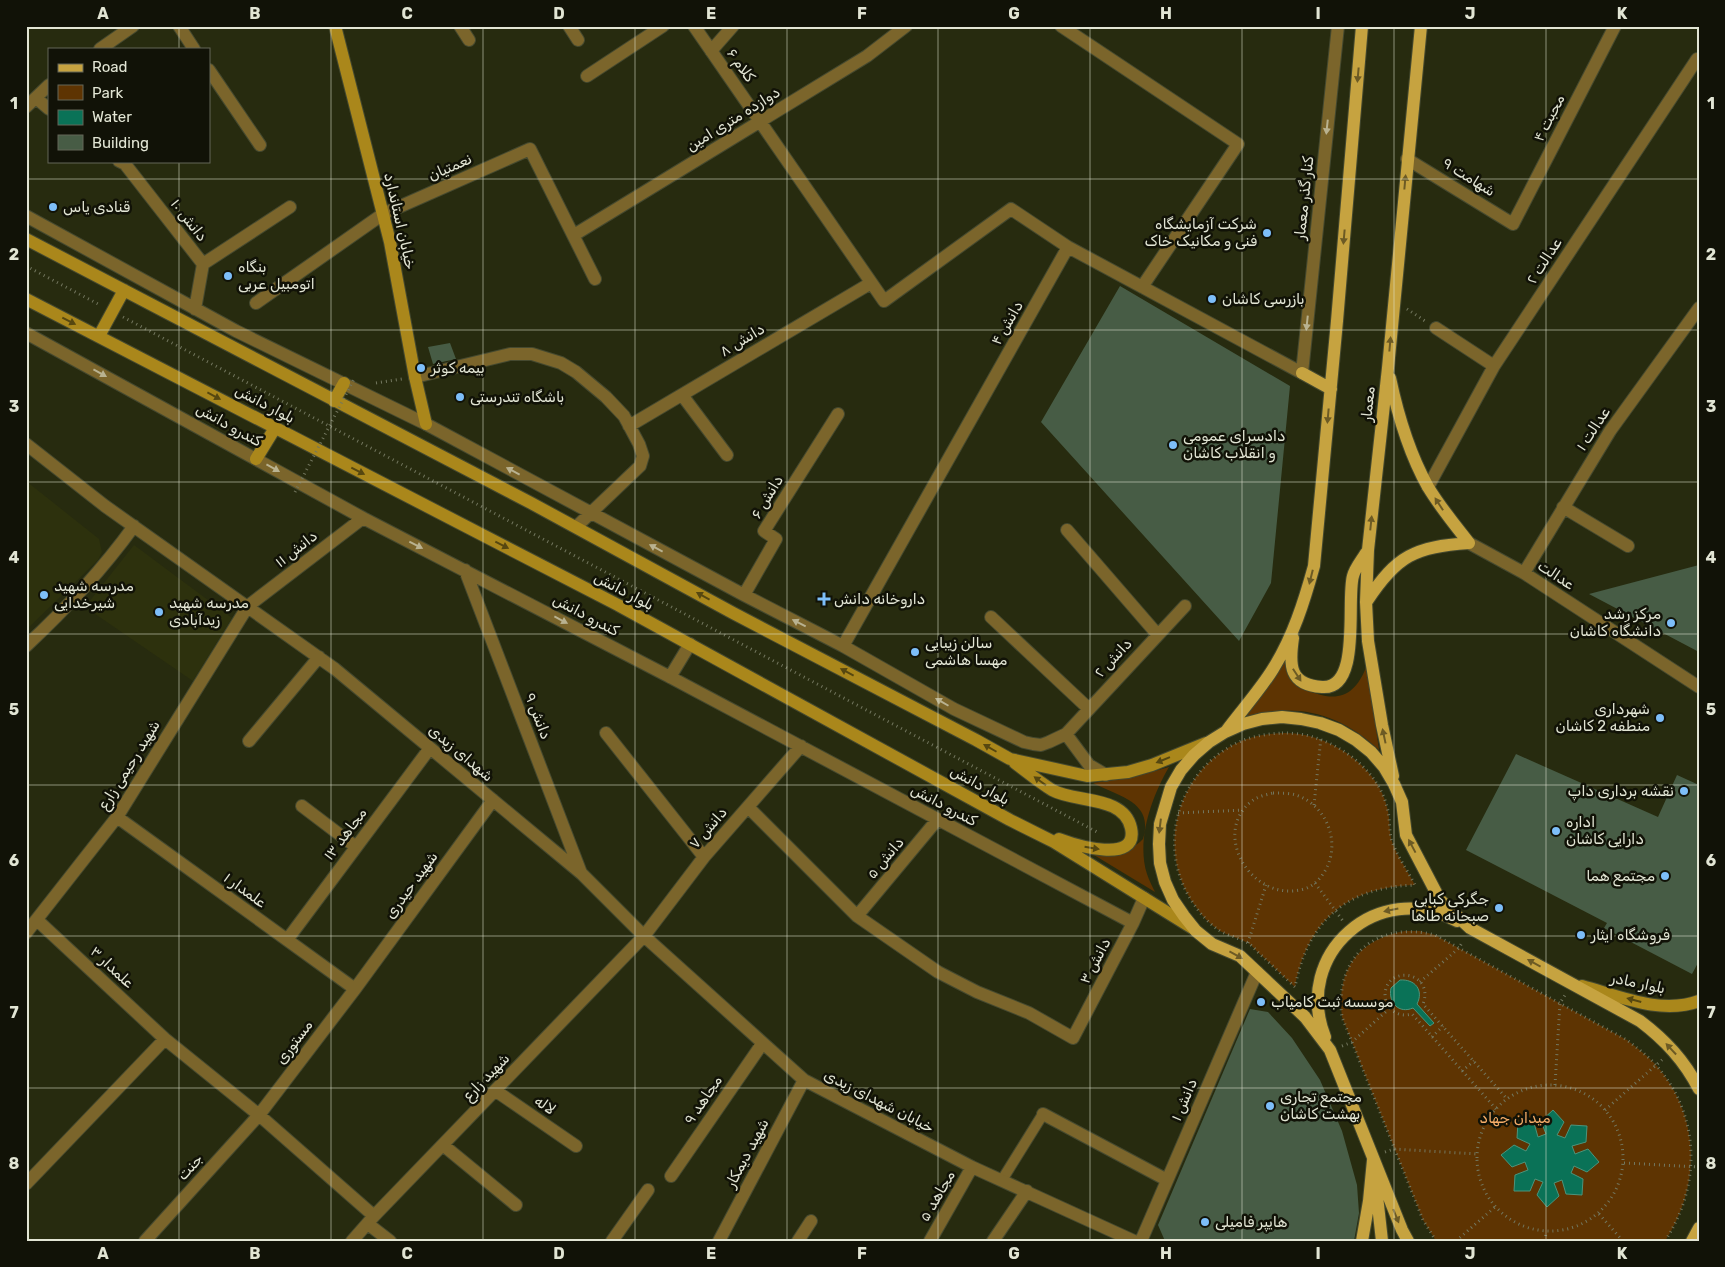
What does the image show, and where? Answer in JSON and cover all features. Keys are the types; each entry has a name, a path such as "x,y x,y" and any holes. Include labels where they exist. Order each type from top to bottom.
{"main road":[{"name":"خیابان استاندارد","path":"335,26 390,242 415,377 426,424"},
{"path":"1225,732 1272,671 1295,628 1314,566 1362,26"},
{"name":"معمار","path":"1394,784 1368,641 1366,602 1368,550 1388,368 1421,26"},
{"path":"26,239 576,527 733,613 976,740 1010,759 1054,791 1112,806 1124,814 1131,828 1132,837 1130,843 1123,847 1103,850 1075,845 1028,828"},
{"path":"99,336 124,290"},
{"name":"بلوار دانش","path":"26,298 618,605 1054,842 1196,931"},
{"path":"1388,368 1396,406 1408,445 1428,486 1447,515 1469,543"},
{"path":"1302,373 1331,389"},
{"path":"334,401 349,381"},
{"path":"256,459 275,428"},
{"path":"1366,602 1380,582 1395,566 1408,556 1423,549 1446,544 1469,543"},
{"path":"1295,628 1292,665 1297,679 1313,687 1325,688 1336,684 1347,668 1353,576 1368,550"},
{"path":"1330,1050 1305,1017 1240,956 1212,944 1196,931 1173,900 1165,882 1160,863 1160,824 1171,787 1181,770 1194,755 1209,742 1243,724 1262,719 1282,717 1326,725 1356,740 1371,752 1384,767 1394,784 1402,802 1406,835 1440,900 1470,928"},
{"path":"1010,759 1087,776 1106,775 1128,772 1152,765 1209,742"},
{"path":"1408,1241 1319,1023 1316,1003 1318,983 1324,964 1335,946 1350,930 1365,919 1384,912 1404,908 1424,908 1444,914 1640,1021 1658,1034 1674,1050 1699,1087"},
{"name":"بلوار مادر","path":"1571,983 1657,1007 1699,1001"},
{"path":"1362,1241 1369,1201 1373,1157"},
{"path":"1373,1157 1382,1241"}],"street":[{"path":"101,48 133,26"},
{"path":"179,26 193,48"},
{"path":"460,26 469,40"},
{"path":"569,26 578,40"},
{"path":"587,76 663,26"},
{"name":"کلام ۶","path":"694,26 884,301 1011,208 1068,247"},
{"path":"711,51 733,26"},
{"name":"دوازده متری امین","path":"574,235 867,56 906,26"},
{"path":"1061,26 1238,144 1142,287"},
{"name":"کنار گذر معمار","path":"1302,373 1338,26"},
{"name":"محبت ۴","path":"1513,224 1615,26"},
{"name":"عدالت ۲","path":"1428,486 1494,366 1696,59"},
{"path":"210,71 260,145"},
{"path":"26,107 48,86"},
{"path":"36,98 48,108"},
{"name":"نعمتیان","path":"256,304 383,214 530,149 574,235"},
{"name":"شهامت ۹","path":"1407,158 1513,224"},
{"name":"دانش ۱۰","path":"121,162 125,164 203,264 195,309"},
{"path":"203,264 290,206"},
{"path":"26,216 195,309 349,381 744,595 843,646 954,709 1024,742 1041,745 1066,734 1089,765 1106,775"},
{"path":"574,235 595,279"},
{"path":"1068,247 1302,373"},
{"name":"دانش ۴","path":"843,646 1068,247"},
{"name":"دانش ۸","path":"629,426 871,282"},
{"name":"عدالت ۱","path":"1524,573 1610,431 1699,308"},
{"path":"1436,328 1494,366"},
{"name":"کندرو دانش","path":"26,334 363,518 670,677 1133,923"},
{"path":"415,377 510,354 532,354 561,363 576,372 606,397 624,416 639,444 643,456 640,466 576,527"},
{"path":"682,395 727,455"},
{"name":"دانش ۶","path":"744,595 776,539 764,531 838,414"},
{"name":"شهدای زیدی","path":"26,444 105,506 335,669 582,874 644,936"},
{"path":"1563,508 1628,546"},
{"name":"دانش ۱۱","path":"248,606 363,518"},
{"path":"26,646 110,559 134,526"},
{"path":"1066,530 1157,634"},
{"name":"عدالت","path":"1469,543 1524,573 1699,687"},
{"name":"دانش ۹","path":"465,570 582,874"},
{"name":"شهید رحیمی زارع","path":"26,933 116,817 248,606"},
{"name":"دانش ۲","path":"1066,734 1088,708 1185,606"},
{"path":"991,617 1088,708"},
{"path":"670,677 690,644"},
{"path":"249,741 319,658"},
{"path":"606,733 704,857"},
{"name":"دانش ۷","path":"644,936 704,857 801,746"},
{"name":"مجاهد ۱۳","path":"287,940 430,748"},
{"name":"شهید حیدری","path":"355,989 493,800"},
{"path":"302,806 356,847"},
{"path":"748,807 857,916"},
{"name":"علمدار ۱","path":"116,817 355,989"},
{"name":"دانش ۵","path":"857,916 937,820"},
{"name":"دانش ۳","path":"857,916 938,972 977,992 1029,1014 1073,1038 1144,898"},
{"name":"علمدار ۳","path":"37,920 165,1039 259,1116 371,1220 390,1241"},
{"name":"خیابان شهدای زیدی","path":"644,936 804,1080 972,1167 1134,1241"},
{"name":"شهید زارع","path":"352,1241 644,936"},
{"name":"دانش ۱","path":"1141,1241 1257,972"},
{"name":"مستوری","path":"259,1116 355,989"},
{"path":"26,1184 165,1039"},
{"name":"مجاهد ۹","path":"671,1176 762,1044"},
{"name":"شهید دیمکار","path":"719,1241 804,1080"},
{"name":"لاله","path":"496,1091 576,1146"},
{"path":"1043,1114 1167,1180"},
{"name":"جنت","path":"144,1241 259,1116"},
{"path":"443,1145 516,1205"},
{"name":"مجاهد ۵","path":"930,1241 972,1167"},
{"path":"612,1241 648,1190"},
{"path":"994,1241 1026,1192"},
{"path":"798,1241 811,1221"}],"lane":[{"path":"1002,1180 1043,1114"}],"path":[{"path":"26,266 106,308"},
{"path":"1394,300 1436,328"},
{"path":"114,313 1102,835"},
{"path":"370,384 415,377"},
{"path":"295,492 349,381"},
{"path":"1314,805 1320,739 1326,725"},
{"path":"1265,734 1299,734 1320,739 1347,753 1360,763 1371,776 1387,807 1391,839 1415,886 1393,886 1372,891 1352,899 1336,911 1319,927 1307,945 1299,966 1295,987 1248,943 1220,931 1196,907 1180,877 1174,843 1178,813 1185,794 1194,779 1211,760 1232,745 1265,734"},
{"path":"1273,793 1295,795 1314,805 1322,813 1327,823 1331,833 1332,844 1328,865 1315,883 1305,889 1283,891 1254,878 1246,869 1237,850 1236,828 1243,810 1252,800 1273,793"},
{"path":"1163,809 1178,813 1243,810"},
{"path":"1315,883 1364,948"},
{"path":"1240,956 1248,943 1266,885"},
{"path":"1420,982 1459,948 1470,928"},
{"path":"1436,1241 1423,1220 1394,1149 1342,1017 1340,1002 1341,987 1349,966 1364,948 1390,934 1405,931 1420,931 1435,935 1627,1040 1656,1065 1678,1097 1690,1134 1691,1167 1688,1191 1674,1227 1665,1241"},
{"path":"1496,1109 1412,1014 1400,1015 1390,1008 1385,997 1388,984 1392,980 1397,976 1409,975 1420,982 1425,993 1423,1004 1507,1098"},
{"path":"1555,1085 1560,1003 1571,983"},
{"path":"1330,1050 1352,1042 1390,1008"},
{"path":"1432,1037 1443,1026"},
{"path":"1606,1110 1674,1050"},
{"path":"1462,1071 1474,1061"},
{"path":"1555,1085 1583,1092 1606,1110 1614,1121 1620,1135 1624,1163 1622,1177 1616,1191 1609,1203 1599,1214 1574,1228 1546,1232 1518,1224 1506,1217 1495,1207 1486,1195 1480,1182 1476,1154 1482,1130 1496,1109 1507,1098 1530,1088 1555,1085"},
{"path":"1373,1157 1394,1149 1476,1154"},
{"path":"1624,1163 1699,1167"},
{"path":"1456,1241 1495,1207"},
{"path":"1599,1214 1623,1241"},
{"path":"1545,1241 1546,1232"}],"shaded area":[{"name":"مدرسه شهید شیرخدایی","path":"26,481 99,539 102,552 98,560 26,630"},
{"name":"مدرسه شهید زیدآبادی","path":"134,545 232,618 193,681 85,607"}],"green space":[{"path":"1287,655 1302,688 1324,696 1333,697 1349,692 1362,677 1367,665 1379,750 1349,727 1318,714 1284,711 1247,716"},
{"path":"1282,733 1308,736 1328,742 1350,756 1369,773 1383,795 1389,815 1390,834 1393,843 1415,885 1391,887 1369,892 1351,900 1334,912 1321,926 1310,943 1301,963 1295,987 1250,944 1220,931 1201,914 1184,886 1177,864 1174,841 1177,819 1184,797 1196,777 1211,760 1243,740 1262,735"},
{"path":"1169,767 1152,805 1143,847 1147,874 1155,892 1094,855 1114,854 1132,848 1143,839 1145,827 1144,817 1132,802 1093,783 1134,777"},
{"name":"میدان جهاد","path":"1405,931 1420,931 1435,935 1627,1040 1656,1065 1671,1085 1681,1106 1688,1129 1691,1152 1690,1175 1685,1197 1677,1220 1665,1241 1436,1241 1423,1220 1342,1017 1341,1000 1343,985 1347,971 1354,959 1374,941"}],"water":[{"path":"1400,980 1410,981 1417,986 1419,999 1417,1004 1434,1023 1430,1026 1413,1008 1403,1010 1393,1003 1391,988"},
{"path":"1553,1110 1564,1122 1557,1135 1565,1138 1571,1125 1587,1126 1586,1142 1572,1146 1575,1154 1588,1149 1599,1162 1587,1172 1574,1166 1571,1173 1583,1179 1582,1195 1566,1194 1562,1180 1554,1183 1559,1196 1547,1207 1537,1195 1543,1182 1535,1179 1530,1191 1514,1191 1515,1175 1528,1170 1525,1162 1512,1167 1501,1155 1514,1145 1526,1151 1530,1144 1517,1138 1518,1122 1534,1123 1538,1137 1546,1134 1541,1121"}],"building":[{"name":"دادسرای عمومی و انقلاب کاشان","path":"1120,286 1290,386 1271,583 1239,641 1041,422"},
{"path":"450,343 456,359 433,364 428,347"},
{"name":"مرکز رشد دانشگاه کاشان","path":"1699,565 1699,652 1589,594"},
{"path":"1516,754 1658,817 1677,775 1699,785 1699,961 1692,974 1604,928 1607,923 1466,850"},
{"name":"مجتمع تجاری بهشت کاشان","path":"1250,1009 1268,1012 1292,1038 1320,1080 1342,1131 1357,1185 1359,1213 1354,1241 1165,1241 1158,1225"}],"place":[{"name":"قنادی یاس","path":"53,207"},
{"name":"شرکت آزمایشگاه فنی و مکانیک خاک","path":"1267,233"},
{"name":"بنگاه اتومبیل عربی","path":"228,276"},
{"name":"بازرسی کاشان","path":"1212,299"},
{"name":"بیمه کوثر","path":"421,368"},
{"name":"باشگاه تندرستی","path":"460,397"},
{"name":"دادسرای عمومی و انقلاب کاشان","path":"1173,445"},
{"name":"مدرسه شهید شیرخدایی","path":"44,595"},
{"name":"داروخانه دانش","path":"824,599"},
{"name":"مدرسه شهید زیدآبادی","path":"159,612"},
{"name":"مرکز رشد دانشگاه کاشان","path":"1671,623"},
{"name":"سالن زیبایی مهسا هاشمی","path":"915,652"},
{"name":"شهرداری منطفه 2 کاشان","path":"1660,718"},
{"name":"نقشه برداری داپ","path":"1684,791"},
{"name":"اداره دارایی کاشان","path":"1556,831"},
{"name":"مجتمع هما","path":"1665,876"},
{"name":"جگرکی کبابی صبحانه طاها","path":"1499,908"},
{"name":"فروشگاه ایثار","path":"1581,935"},
{"name":"موسسه ثبت کامیاب","path":"1261,1002"},
{"name":"مجتمع تجاری بهشت کاشان","path":"1270,1106"},
{"name":"هایپر فامیلی","path":"1205,1222"}]}
